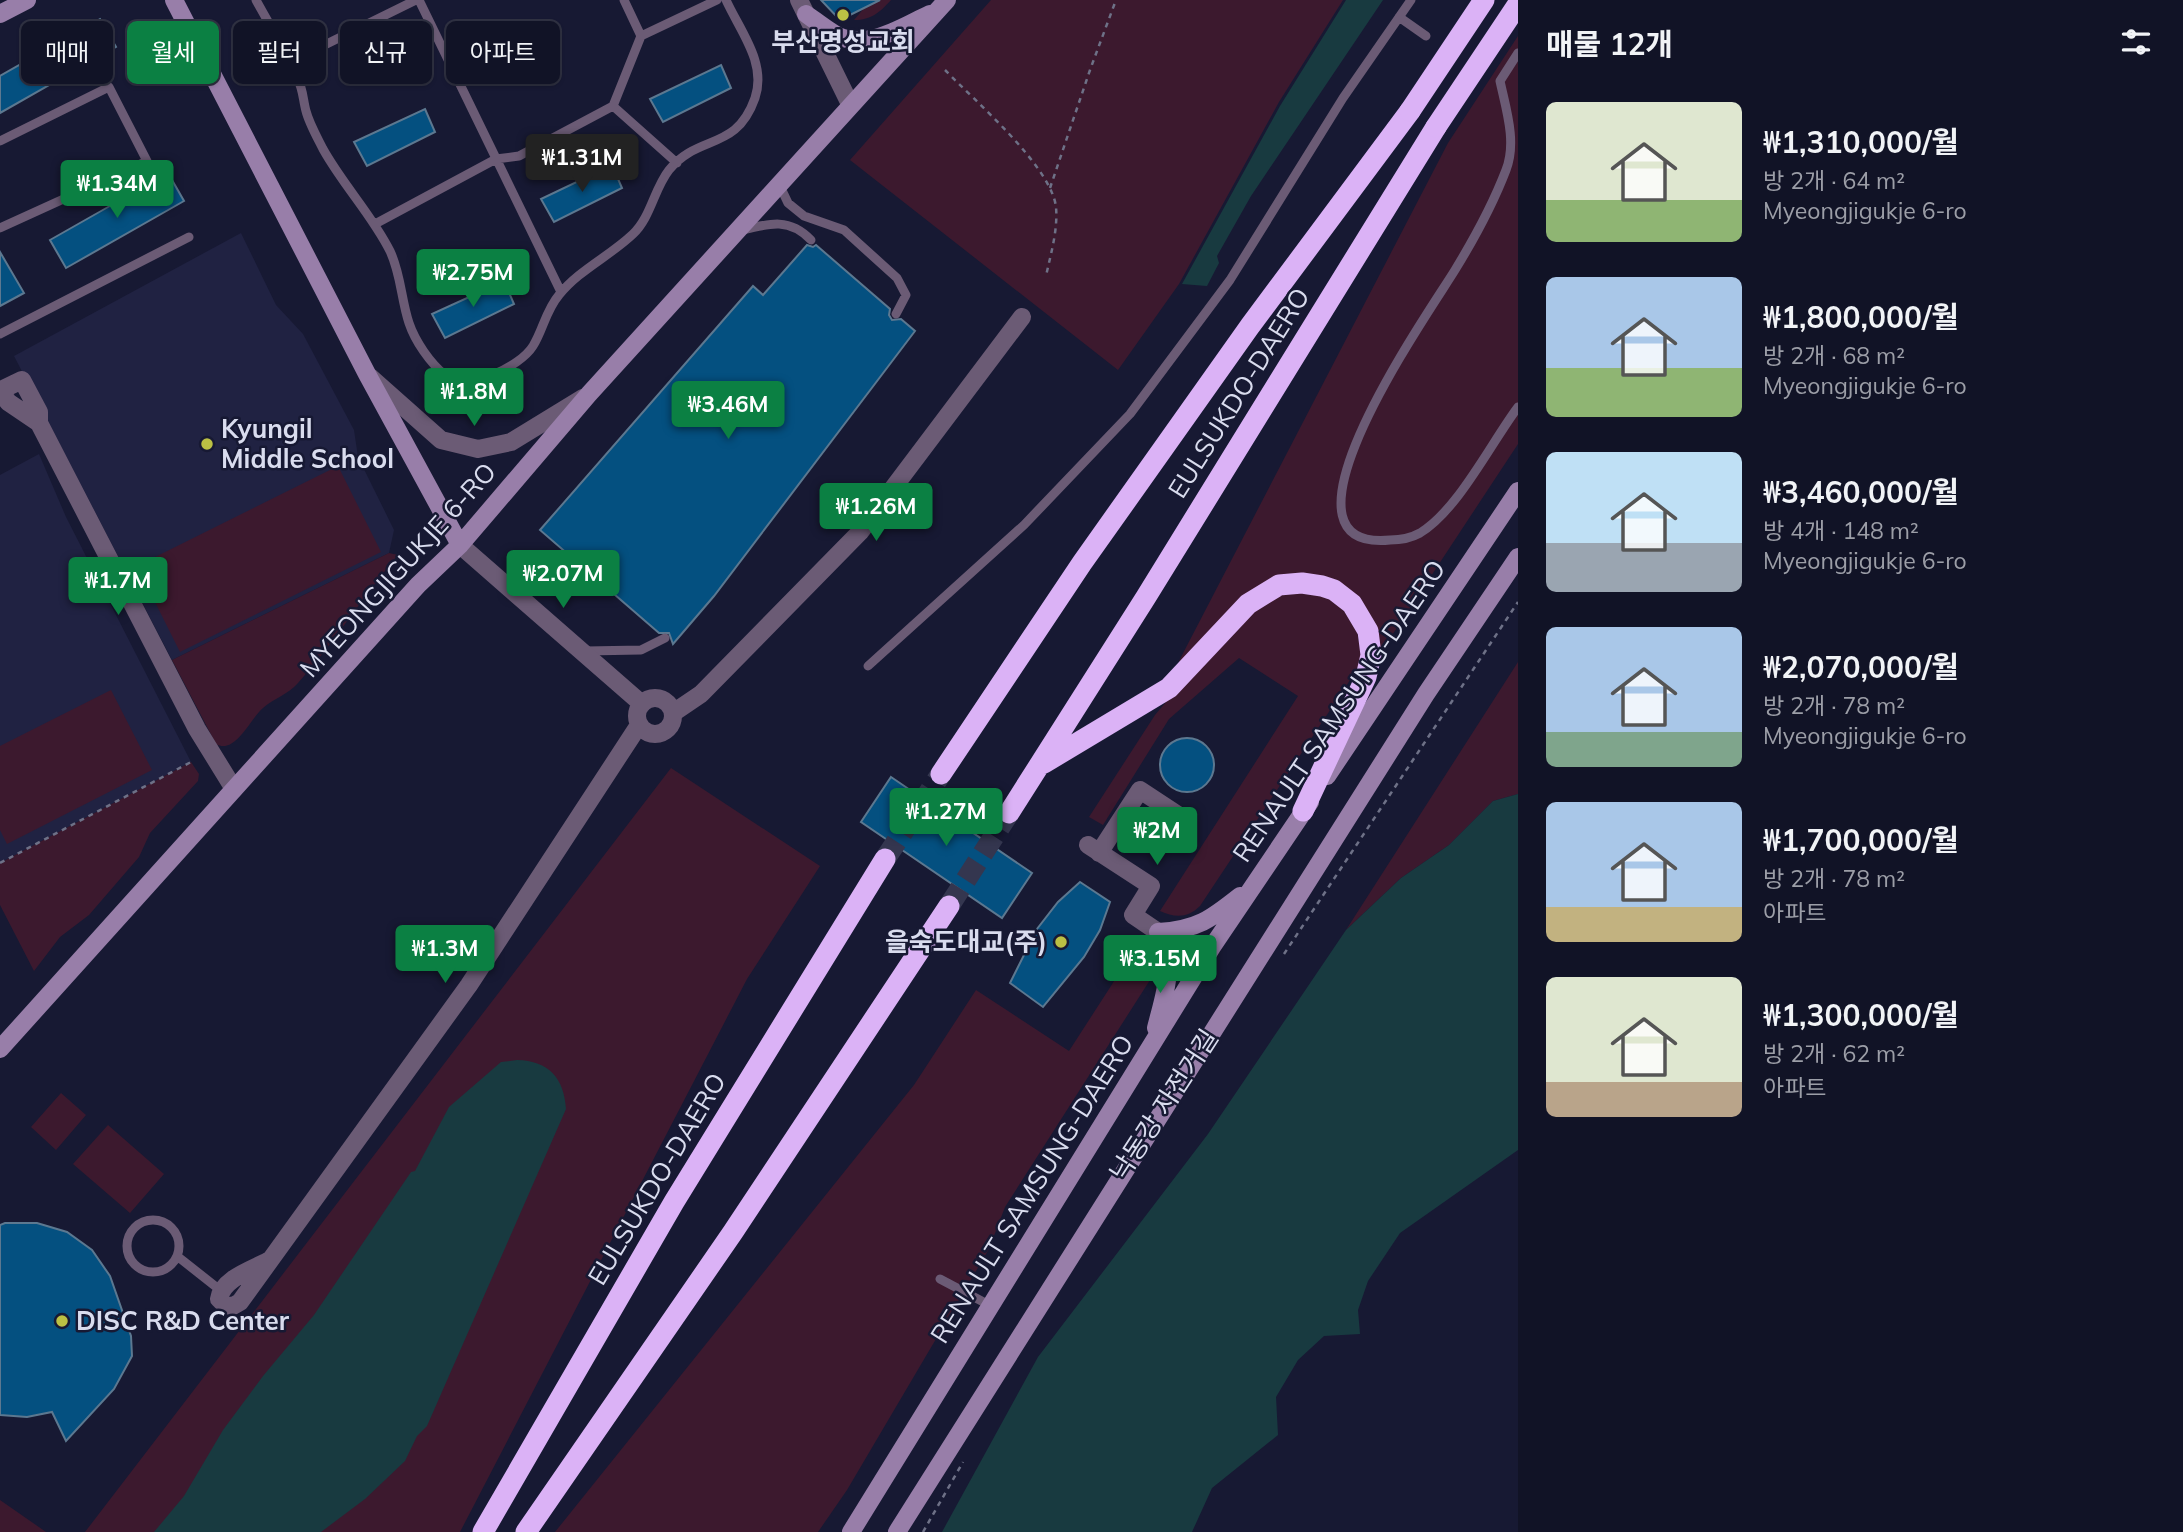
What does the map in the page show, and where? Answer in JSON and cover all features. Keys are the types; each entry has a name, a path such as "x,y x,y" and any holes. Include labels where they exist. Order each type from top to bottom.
{"highway":[{"name":"EULSUKDO-DAERO","path":"941,774 1082,563 1258,315 1410,111 1484,0"},
{"name":"EULSUKDO-DAERO","path":"1009,813 1436,127 1518,4"},
{"path":"1039,766 1169,688 1258,596 1279,585 1291,583 1322,586 1343,596 1359,612 1368,631 1371,655 1366,677 1303,811"},
{"name":"EULSUKDO-DAERO","path":"483,1532 674,1202 886,859"},
{"path":"526,1532 733,1232 949,906"}],"main road":[{"path":"0,14 27,0"},
{"path":"174,0 367,374 460,545"},
{"path":"803,7 838,36 862,41 883,35 942,6"},
{"name":"MYEONGJIGUKJE 6-RO","path":"0,1049 418,585 460,545 589,394 850,104 942,6"},
{"name":"RENAULT SAMSUNG-DAERO","path":"851,1532 1151,1046 1254,885 1518,491"},
{"path":"897,1532 1426,694 1518,557"},
{"path":"1151,1046 1168,976 1167,952 1158,932 1186,929 1203,923 1254,885"}],"street":[{"path":"803,7 850,104"},
{"path":"673,713 701,694 860,532 1022,317"},
{"path":"367,374 441,440 478,449 511,442 589,394"},
{"path":"39,423 197,729 234,789"},
{"path":"460,545 642,704"},
{"path":"649,698 667,702 673,713 671,724 663,732 647,732 639,724 637,712 642,704 649,698"},
{"path":"220,1290 219,1299 225,1305 233,1306 240,1301 469,985 639,724"},
{"path":"1158,932 1133,915 1151,886 1093,849 1140,790 1181,817"}],"lane":[{"path":"257,0 268,21"},
{"path":"326,45 418,0 561,292"},
{"path":"624,0 641,36"},
{"path":"375,224 496,159 519,156 613,106 641,36 717,0"},
{"path":"300,84 306,113 323,149 350,193 375,224 391,253 403,289 409,323 425,352 446,376 465,382 491,376 531,350 551,306 561,292 634,233 653,205 668,171 691,150 721,140 741,125 755,97 759,76 756,58 726,0"},
{"path":"868,666 1024,525 1130,414 1230,280 1343,98 1411,0"},
{"path":"1399,17 1426,36"},
{"path":"1518,53 1498,79 1510,129 1507,168 1456,268 1396,364 1351,454 1341,494 1342,520 1346,528 1363,539 1386,541 1408,538 1426,529 1452,503 1518,407"},
{"path":"0,141 109,87 147,161 0,228"},
{"path":"613,106 677,163"},
{"path":"779,184 788,203 796,210 804,216 844,230 897,278 906,295 895,314"},
{"path":"734,232 775,222 803,231 811,240"},
{"path":"0,334 190,237"},
{"path":"581,651 641,650 665,638"},
{"path":"152,1220 168,1225 178,1239 177,1256 173,1263 159,1272 142,1270 135,1266 127,1251 130,1234 136,1227 152,1220"},
{"path":"177,1256 220,1290"},
{"path":"940,1279 991,1306"}],"path":[{"path":"1050,188 1116,0"},
{"path":"945,70 1045,177 1055,205 1056,228 1046,276"},
{"path":"1278,963 1518,602"},
{"path":"0,863 191,762"},
{"path":"923,1532 968,1453"}],"shaded area":[{"path":"871,0 891,0 866,19 854,20"},
{"path":"991,0 1343,0 1279,102 1179,284 1118,370 850,160"},
{"path":"1346,0 1383,0 1251,196 1217,256 1219,263 1207,286 1182,284 1280,106"},
{"path":"1518,36 1518,444 1377,658 1371,624 1305,577 1181,663 1179,661 1448,143"},
{"name":"Kyungil Middle School","path":"241,233 276,305 303,334 354,430 358,457 394,530 389,553 172,660 14,356"},
{"path":"39,454 66,517 191,762 0,863 0,475"},
{"path":"338,466 381,552 180,652 137,566"},
{"path":"389,553 398,555 298,683 263,708 230,745 216,744 172,660"},
{"path":"1285,591 1328,595 1356,623 1362,662 1200,906 1186,915 1176,916 1160,911 1298,696 1239,658 1169,719 1103,825 1089,817 1155,715 1187,677 1250,610"},
{"path":"1518,662 1518,794 1493,801 1449,845 1401,878 1346,930"},
{"path":"111,690 152,770 7,844 0,830 0,746"},
{"path":"191,762 199,774 198,781 150,833 139,857 89,915 60,937 34,971 0,905 0,863"},
{"path":"671,768 820,866 747,979 460,1532 85,1532"},
{"path":"1518,794 1518,1150 1400,1233 1368,1281 1358,1310 1360,1334 1324,1336 1298,1360 1276,1397 1278,1435 1212,1488 1192,1532 942,1532 1038,1357 1208,1134 1346,930 1401,878 1449,845 1493,801"},
{"path":"1140,941 1149,949 1153,958 1150,980 1005,1207 989,1249 847,1490 818,1532 555,1532 914,1085 976,990 1069,1051"},
{"path":"517,1060 538,1064 553,1073 562,1088 566,1109 427,1426 417,1436 405,1461 365,1499 321,1532 154,1532 184,1496 223,1430 263,1376 314,1315 411,1172 415,1171 449,1107 501,1062"},
{"path":"61,1093 86,1115 56,1150 31,1127"},
{"path":"108,1125 164,1174 130,1213 73,1164"},
{"path":"0,1500 46,1532 0,1532"}],"building":[{"name":"부산명성교회","path":"821,0 880,0 840,20"},
{"path":"21,64 21,84 51,84 0,113 0,76"},
{"path":"721,65 731,88 663,122 650,99"},
{"path":"425,109 435,132 367,166 354,142"},
{"path":"612,165 622,188 554,222 541,199"},
{"path":"168,173 184,201 66,268 50,240"},
{"path":"807,245 816,245 890,309 892,320 901,319 915,331 714,596 673,644 669,633 659,633 540,530 753,286 763,295"},
{"path":"0,252 24,293 0,306"},
{"path":"504,281 514,304 445,338 432,314"},
{"path":"1187,738 1206,746 1214,765 1206,784 1187,792 1168,784 1160,765 1168,746"},
{"path":"891,777 1032,873 1002,918 861,822"},
{"name":"을숙도대교(주)","path":"1080,882 1110,902 1100,930 1084,957 1043,1007 1010,983 1037,929 1058,902"},
{"name":"DISC R&D Center","path":"37,1223 67,1232 92,1250 110,1276 131,1336 132,1356 114,1389 66,1441 52,1412 27,1417 0,1415 0,1225"}],"tunnel":[{"path":"885,859 941,774"},
{"path":"949,906 1009,813"}],"place":[{"name":"부산명성교회","path":"843,15"},
{"name":"Kyungil Middle School","path":"207,444"},
{"name":"을숙도대교(주)","path":"1061,942"},
{"name":"DISC R&D Center","path":"62,1321"}]}
